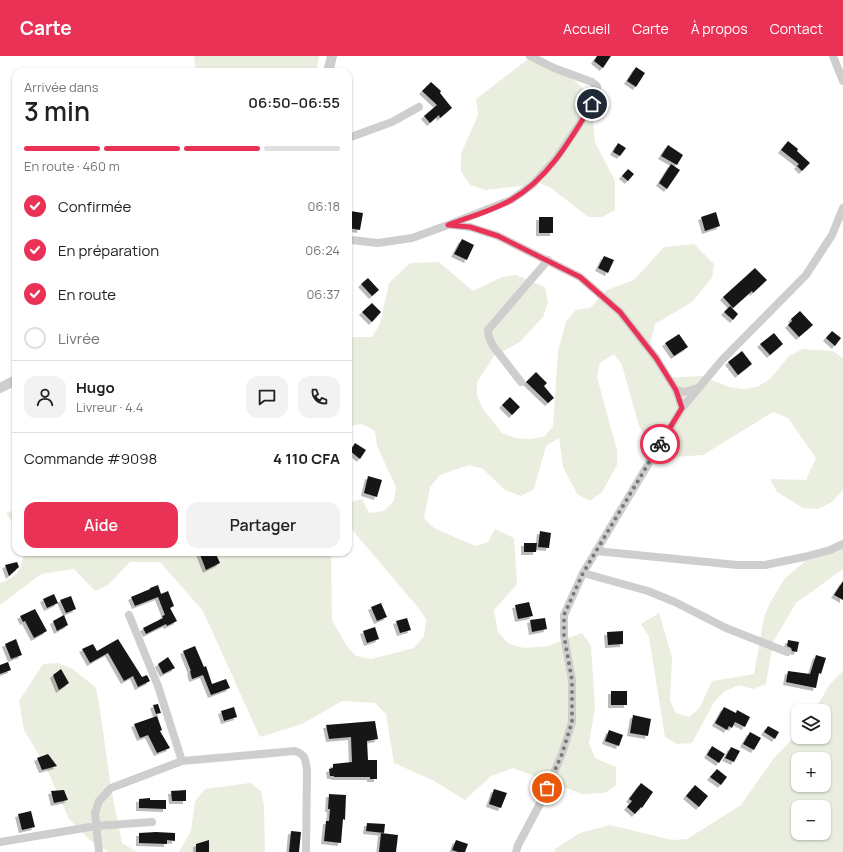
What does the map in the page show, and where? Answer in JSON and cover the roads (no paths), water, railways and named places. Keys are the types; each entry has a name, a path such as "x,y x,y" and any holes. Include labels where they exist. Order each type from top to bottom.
{"street":[{"path":"329,68 332,56"},
{"path":"352,239 378,243 412,238 511,200 532,185 555,160 579,125 598,93 597,86 592,82 554,68 530,56"},
{"path":"833,56 843,80"},
{"path":"352,137 392,122 419,107"},
{"path":"516,852 518,845 542,800 562,754 572,722 572,680 564,636 564,615 583,573 682,408 722,360 806,275 832,235 843,208"},
{"path":"448,225 470,227 498,236 580,277 620,312 656,358 676,390 682,408"},
{"path":"521,382 493,346 488,330 548,260"},
{"path":"0,388 12,382"},
{"path":"676,390 684,392 698,388"},
{"path":"596,551 737,565 765,565 804,557 830,550 843,544"},
{"path":"583,573 648,591 675,602 726,628 788,652"},
{"path":"130,615 158,686 182,761"},
{"path":"98,852 95,813 99,801 111,788 182,761 294,751 301,754 305,759 307,770 306,852"},
{"path":"0,842 96,826 152,822"}]}
